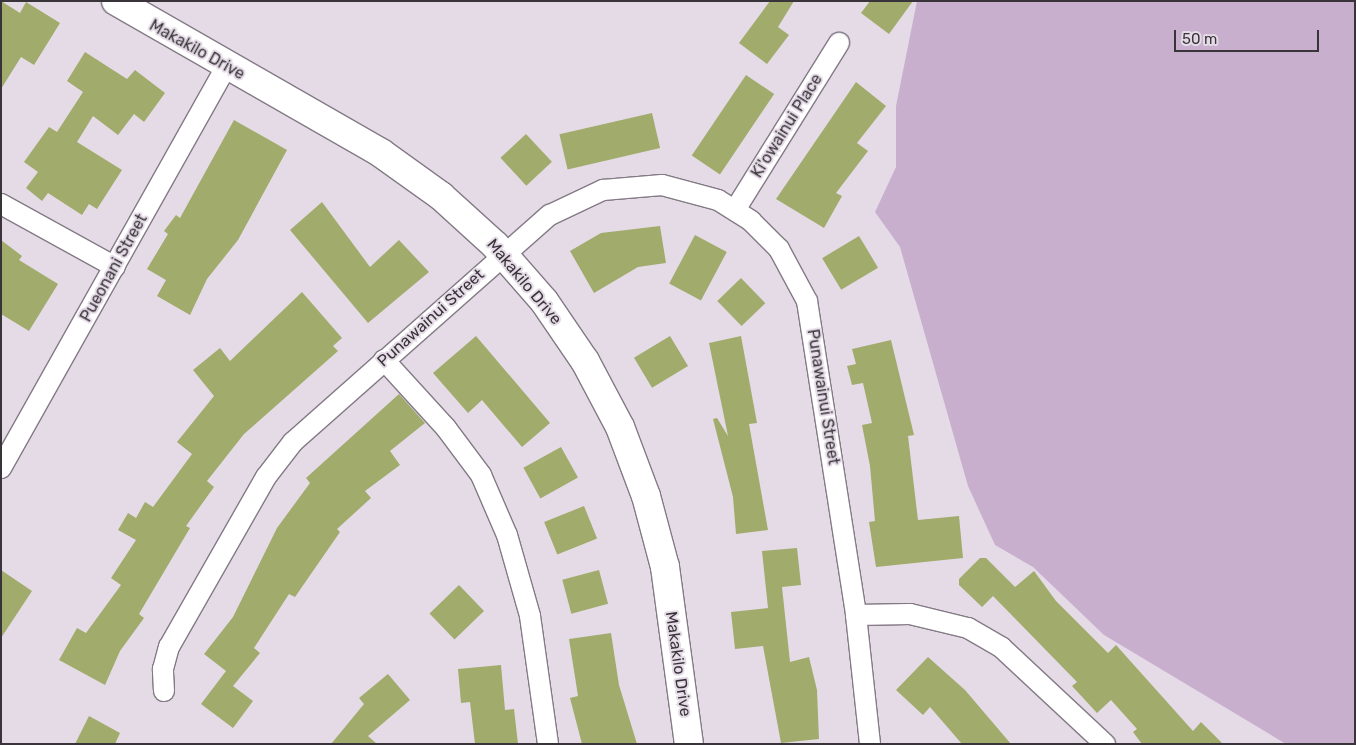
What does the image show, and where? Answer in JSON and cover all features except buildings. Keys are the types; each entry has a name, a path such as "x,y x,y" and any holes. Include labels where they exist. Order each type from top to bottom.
{"street":[{"name":"Makakilo Drive","path":"116,1 226,67 381,152 441,196 503,254 544,301 585,362 620,427 646,496 665,567 690,744"},
{"name":"Ki'owainui Place","path":"736,210 839,43"},
{"name":"Pueonani Street","path":"2,465 226,67"},
{"name":"Punawainui Street","path":"164,691 163,669 169,647 266,476 293,442 503,254 567,204 622,186 681,188 736,210 779,249 807,300 856,615 870,744"},
{"path":"1,204 114,267"},
{"path":"384,360 446,428 481,476 503,527 530,616 548,744"},
{"path":"856,615 910,614 968,628 1002,648 1105,744"}],"shaded area":[{"path":"917,1 1355,1 1355,744 1286,744 1104,635 1033,567 995,545 968,486 900,247 875,212 896,167 896,106"}]}
